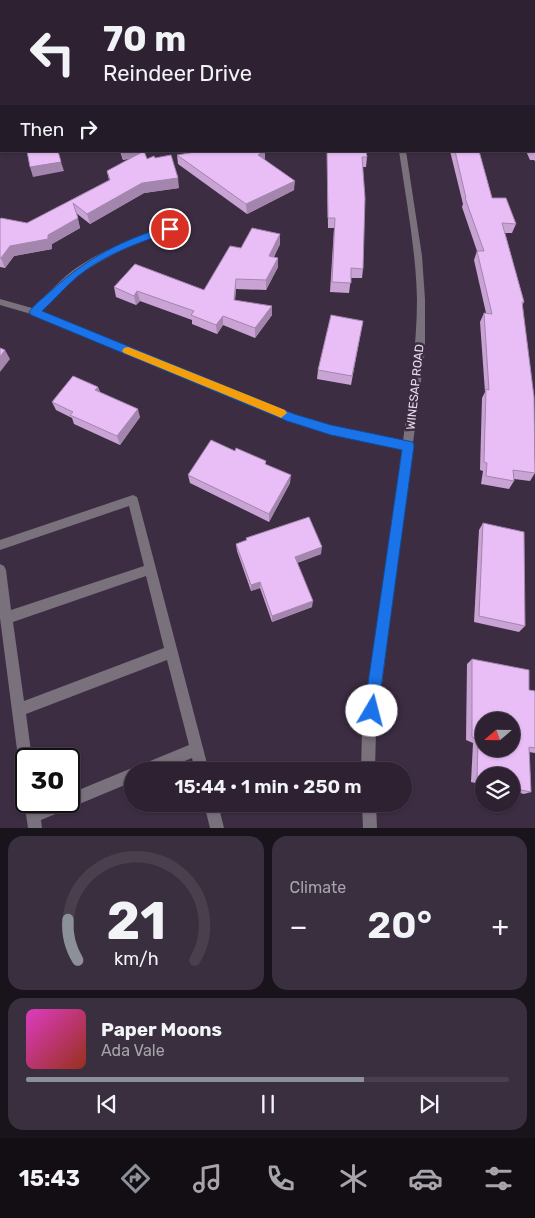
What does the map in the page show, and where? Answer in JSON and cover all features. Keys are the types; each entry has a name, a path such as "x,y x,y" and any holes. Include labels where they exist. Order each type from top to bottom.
{"street":[{"name":"WINESAP ROAD","path":"368,762 369,730 420,350 421,299 418,256 402,152"},
{"path":"34,312 76,273 97,259 128,244 170,229"},
{"path":"0,302 34,312 291,417 331,430 408,446"},
{"path":"0,545 133,500 200,762"},
{"path":"6,618 151,569"},
{"path":"0,570 24,748"},
{"path":"18,710 172,652"},
{"path":"165,762 197,749"},
{"path":"33,815 124,778"},
{"path":"212,812 216,828"},
{"path":"369,812 370,828"}],"building":[{"path":"27,152 58,152 61,162 30,167"},
{"path":"144,152 147,159 154,156 155,158 171,155 178,178 142,183 87,214 73,203 78,218 48,235 48,239 10,246 0,258 1,218 27,223 110,180 107,171"},
{"path":"195,152 262,152 258,155 295,181 246,204 177,155"},
{"path":"327,152 366,152 367,157 362,157 365,198 363,269 351,268 351,283 332,282 335,218 328,218"},
{"path":"455,152 479,152 492,198 506,198 516,224 502,223 524,302 522,302 534,397 535,473 513,470 514,481 486,476 487,463 484,462 486,389 489,390 484,313 492,314 477,251 484,251 466,198"},
{"path":"252,228 280,234 269,256 278,258 266,280 236,279 234,300 272,306 255,328 223,316 216,325 191,315 194,311 137,291 134,296 114,287 135,264 204,290 230,246 241,248"},
{"path":"331,315 363,321 352,376 318,370"},
{"path":"0,348 5,350 0,357"},
{"path":"73,376 98,387 95,390 138,409 117,436 70,415 73,412 52,402"},
{"path":"211,440 235,451 236,448 266,461 265,464 291,475 269,514 188,475"},
{"path":"309,517 322,547 295,557 313,601 272,616 260,582 251,585 236,544 247,540 246,538"},
{"path":"483,523 524,532 525,626 479,616"},
{"path":"472,659 529,670 529,690 535,691 535,748 529,747 531,792 520,790 520,767 477,767 478,758 520,758 520,712 475,712 475,738 472,737"}],"slow traffic":[{"path":"128,351 281,413"}],"route":[{"path":"170,229 128,244 97,259 76,273 34,312 291,417 331,430 408,446 372,711"}]}
